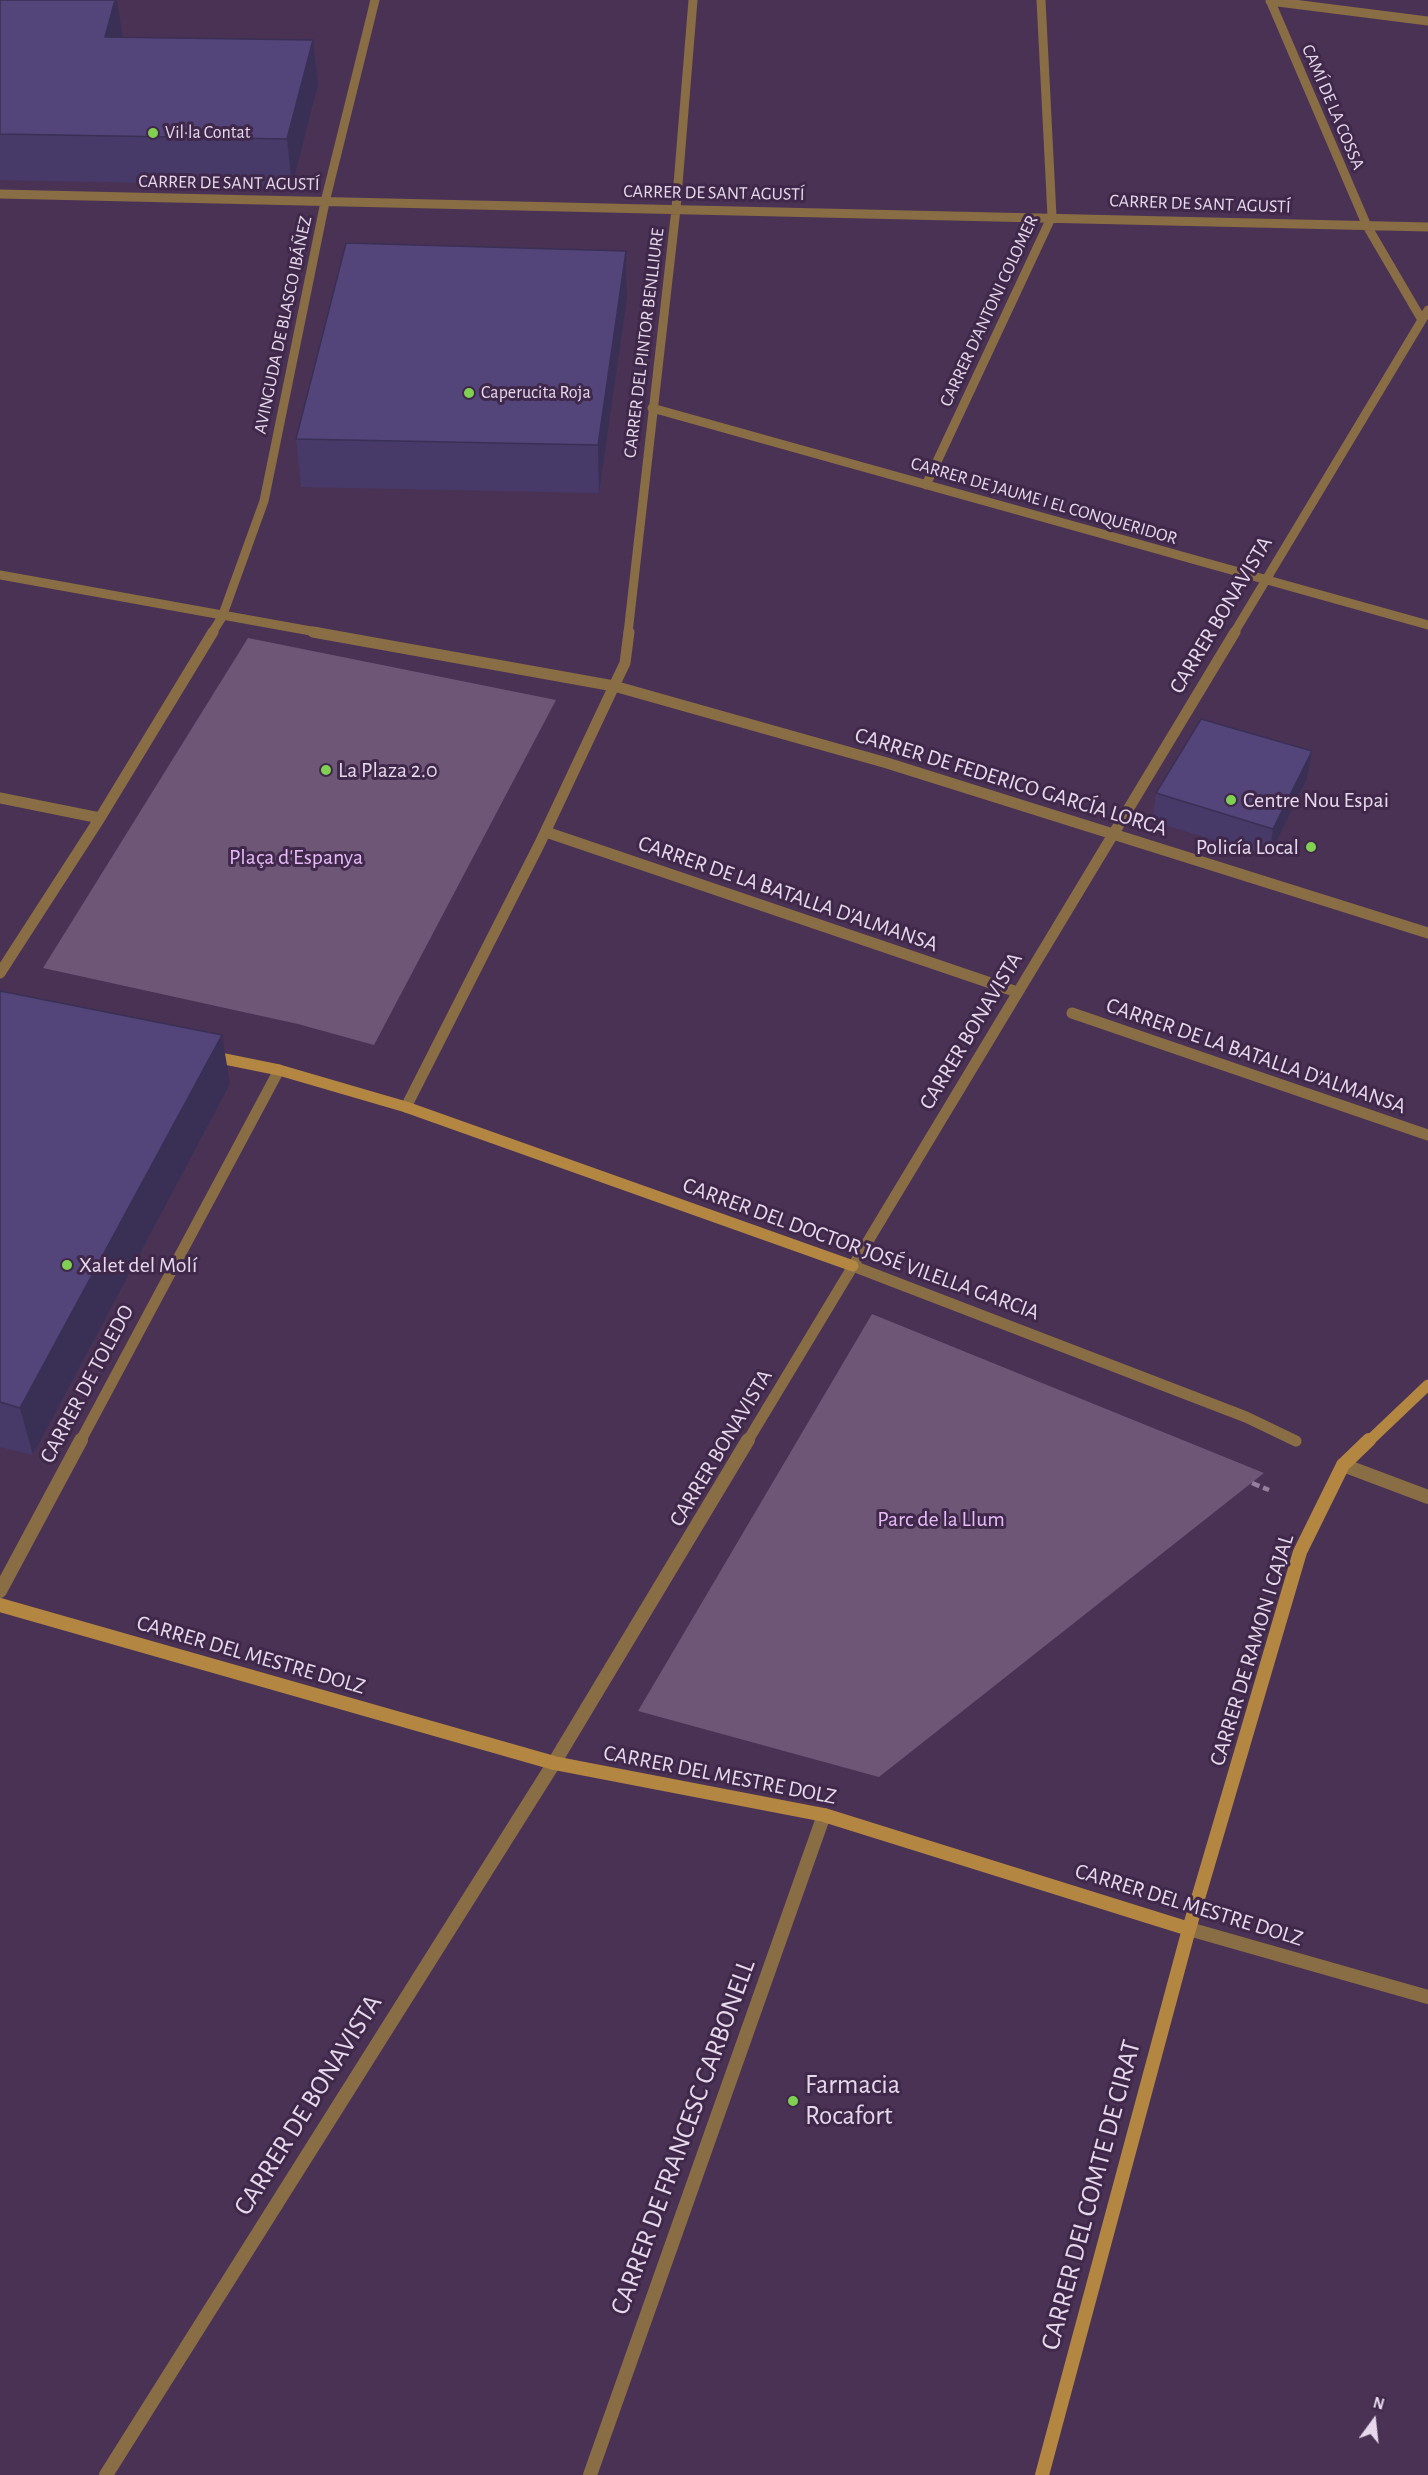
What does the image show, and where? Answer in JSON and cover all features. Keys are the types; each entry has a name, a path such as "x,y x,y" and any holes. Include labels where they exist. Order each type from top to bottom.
{"street":[{"name":"AVINGUDA DE BLASCO IBÁÑEZ","path":"222,617 264,501 325,202 375,0"},
{"name":"CARRER DEL PINTOR BENLLIURE","path":"614,687 625,663 676,209 693,0"},
{"name":"CARRER D'ANTONI COLOMER","path":"926,485 1052,216 1041,0"},
{"path":"1270,1 1428,21"},
{"name":"CAMÍ DE LA COSSA","path":"1270,1 1367,226"},
{"name":"CARRER DE SANT AGUSTÍ","path":"0,194 1052,216 1428,227"},
{"name":"CARRER BONAVISTA","path":"554,1763 1425,315 1367,226"},
{"name":"CARRER DE JAUME I EL CONQUERIDOR","path":"652,408 1428,625"},
{"path":"0,575 614,687 546,832 406,1107 279,1070 198,1053"},
{"path":"0,972 100,818 222,617"},
{"name":"CARRER DE FEDERICO GARCÍA LORCA","path":"614,687 887,763 1428,933"},
{"path":"0,798 100,818"},
{"name":"CARRER DE LA BATALLA D'ALMANSA","path":"546,832 1017,992"},
{"name":"CARRER DE LA BATALLA D'ALMANSA","path":"1072,1013 1428,1135"},
{"name":"CARRER DE TOLEDO","path":"0,1591 279,1070"},
{"name":"CARRER DEL DOCTOR JOSÉ VILELLA GARCIA","path":"406,1107 853,1266 1246,1417 1296,1441"},
{"name":"CARRER DE RAMON I CAJAL","path":"1189,1929 1300,1552 1343,1465 1428,1385"},
{"path":"1343,1465 1428,1497"},
{"name":"CARRER DEL MESTRE DOLZ","path":"0,1605 554,1763 824,1815 1189,1929 1428,1997"},
{"name":"CARRER DE BONAVISTA","path":"106,2475 554,1763"},
{"name":"CARRER DE FRANCESC CARBONELL","path":"590,2475 824,1815"},
{"name":"CARRER DEL COMTE DE CIRAT","path":"1042,2475 1189,1929"}],"path":[{"path":"1251,1483 1269,1490"}],"green space":[{"name":"Plaça d'Espanya","path":"248,638 556,700 374,1045 298,1024 43,968"},
{"name":"Parc de la Llum","path":"872,1314 1264,1473 879,1777 638,1711"}],"building":[{"path":"0,0 115,0 105,37 313,40 287,139 0,134"},
{"name":"Caperucita Roja","path":"346,243 626,251 598,445 296,439"},
{"name":"Centre Nou Espai","path":"1201,719 1312,751 1273,829 1156,793"},
{"name":"Xalet del Molí","path":"0,991 222,1035 20,1408 0,1402"}],"place":[{"name":"Vil·la Contat","path":"153,133"},
{"name":"Caperucita Roja","path":"469,393"},
{"name":"La Plaza 2.0","path":"326,770"},
{"name":"Centre Nou Espai","path":"1231,800"},
{"name":"Policía Local","path":"1311,847"},
{"name":"Xalet del Molí","path":"67,1265"},
{"name":"Farmacia Rocafort","path":"793,2101"}]}
